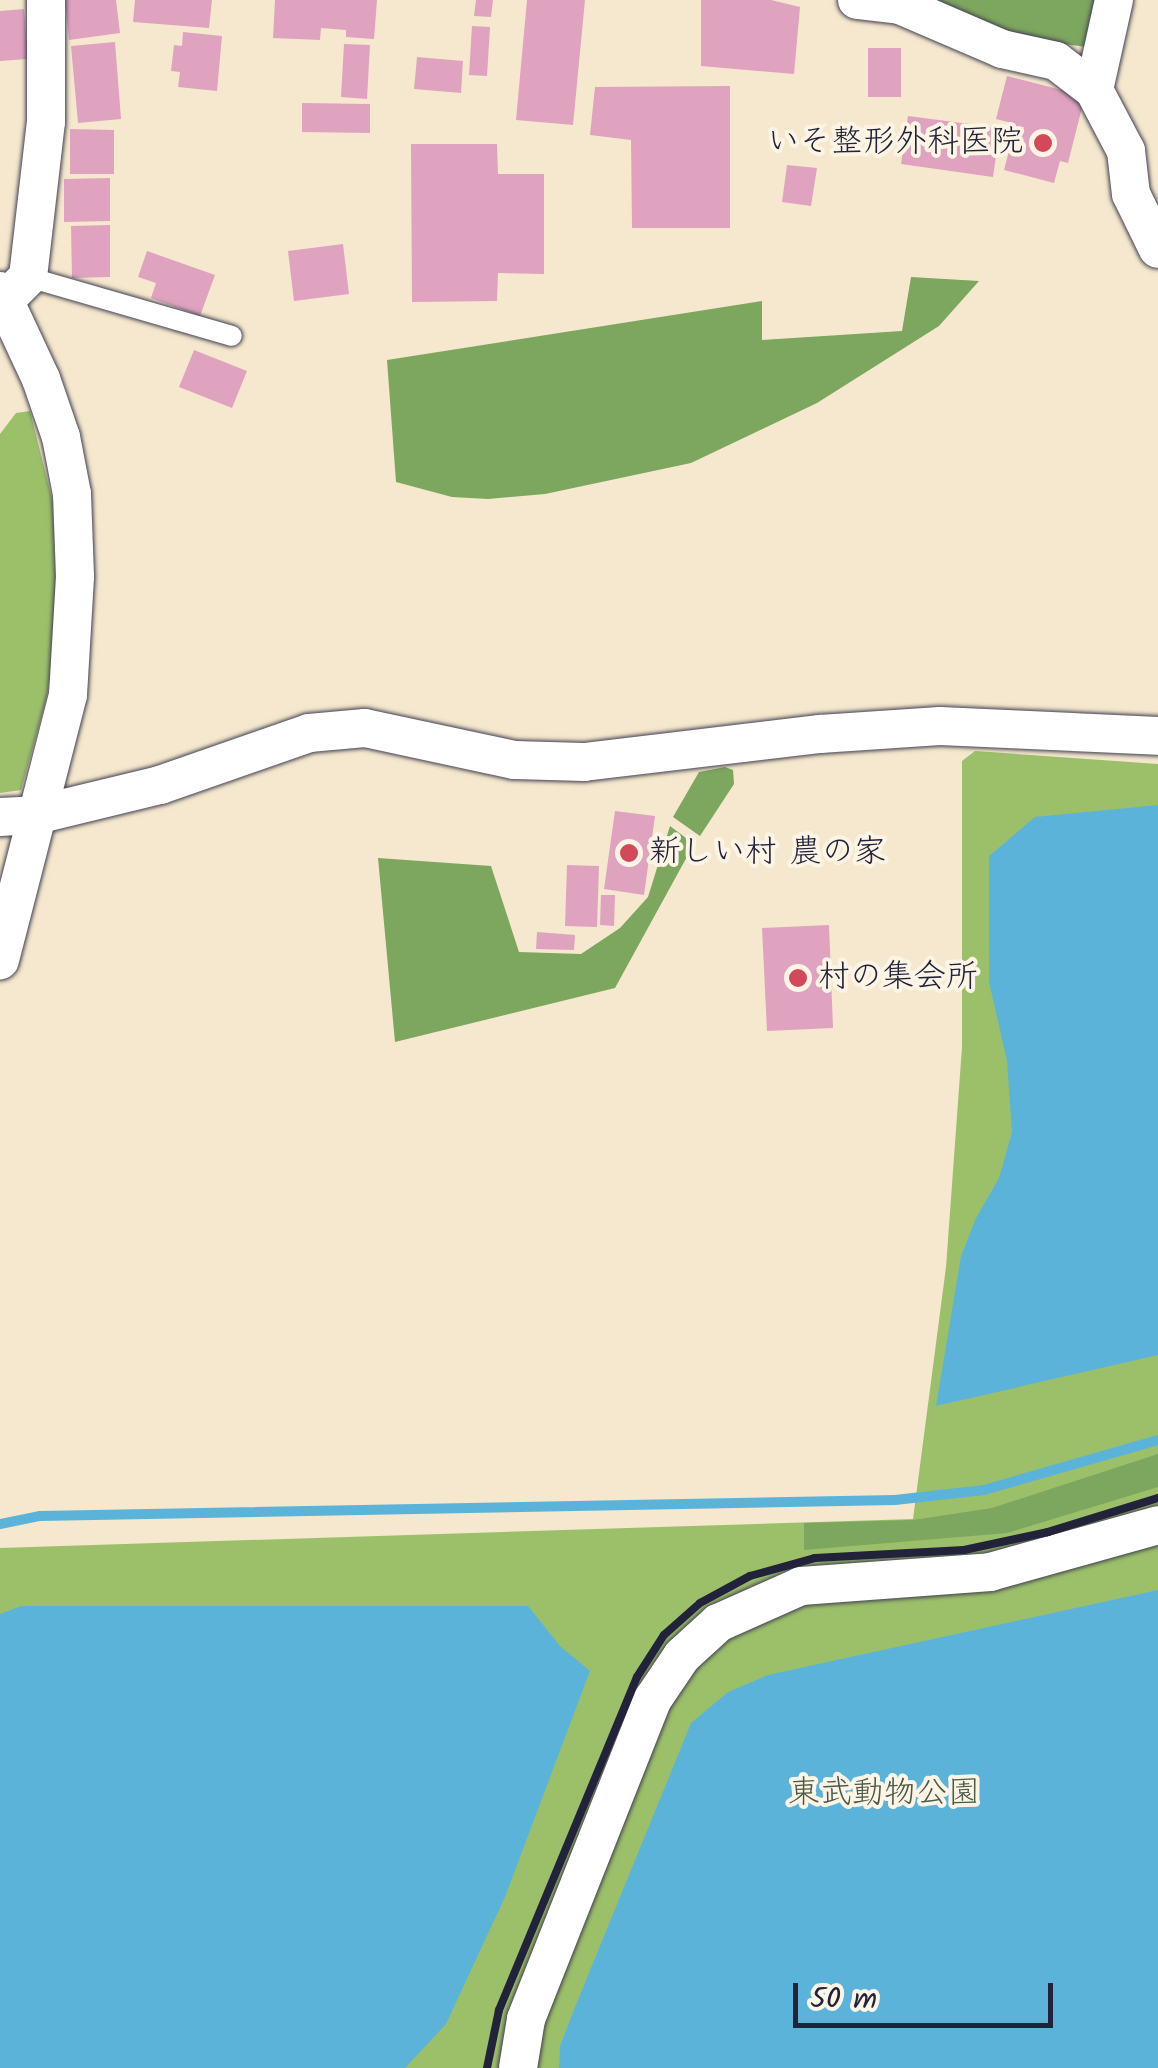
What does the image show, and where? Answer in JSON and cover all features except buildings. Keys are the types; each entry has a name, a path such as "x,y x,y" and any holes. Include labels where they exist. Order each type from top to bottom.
{"street":[{"path":"0,960 18,816 68,695 74,647 72,494 61,437 8,294 46,122 46,0"},
{"path":"857,0 900,5 1002,50 1056,61 1094,90 1126,151 1131,194 1158,249"},
{"path":"1094,90 1114,0"},
{"path":"18,816 160,785 309,734 365,728 514,760 584,762 820,734 940,726 1158,736"},
{"path":"518,2068 526,2019 654,1700 682,1656 718,1623 762,1600 801,1586 990,1572 1158,1525"}],"lane":[{"path":"8,294 232,336"}],"green space":[{"path":"915,0 1100,0 1087,47 995,35"},
{"path":"911,277 979,281 939,326 817,403 691,463 545,494 488,499 452,497 396,482 387,360 762,301 762,340 902,331"},
{"path":"30,411 53,503 57,635 47,696 21,790 0,793 0,434 16,413"},
{"name":"東武動物公園","path":"975,751 1158,764 1158,2068 0,2068 0,1548 913,1519 946,1267 962,1047 962,761"},
{"path":"725,767 733,770 734,784 700,836 673,817 699,772"},
{"path":"670,826 694,844 615,988 395,1042 378,858 491,866 519,952 581,954 620,928 648,897"},
{"path":"1158,1454 1158,1487 1007,1533 804,1550 804,1523 913,1520 992,1508"}],"water":[{"path":"1158,805 1158,1355 936,1406 961,1256 976,1218 999,1178 1012,1132 1007,1061 989,982 989,856 1035,817"},
{"path":"1158,1590 1158,2068 559,2068 560,2046 573,2012 691,1723 728,1692 768,1675"},
{"path":"21,1606 528,1606 560,1646 590,1671 505,1897 446,2024 405,2068 0,2068 0,1614"}],"waterway":[{"path":"0,1524 40,1516 895,1500 984,1490 1158,1440"}],"railway":[{"path":"487,2068 499,2010 637,1677 664,1635 700,1603 750,1576 815,1558 964,1550 1048,1532 1158,1498"}],"place":[{"name":"いそ整形外科医院","path":"1043,143"},
{"name":"新しい村 農の家","path":"629,853"},
{"name":"村の集会所","path":"798,978"}]}
